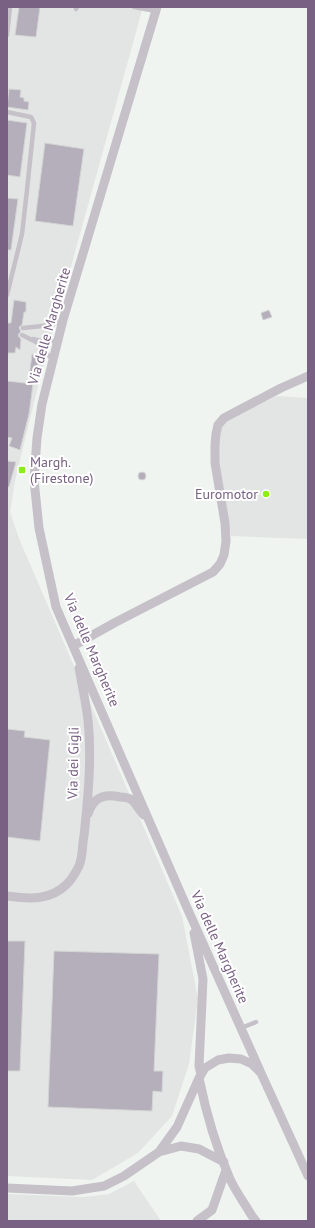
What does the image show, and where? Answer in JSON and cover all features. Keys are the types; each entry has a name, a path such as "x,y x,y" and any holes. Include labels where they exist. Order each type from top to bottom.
{"street":[{"name":"Via delle Margherite","path":"156,9 63,320 42,404 37,438 34,480 39,528 56,607 74,651 112,733 188,910 308,1176"},
{"path":"74,651 116,622 213,572 220,564 224,555 226,541 225,523 215,463 215,446 218,425 224,418 281,388 308,376"},
{"name":"Via dei Gigli","path":"7,896 35,899 47,896 67,884 75,874 80,864 85,825 90,743 88,719 74,651"},
{"name":"Via dei Gigli","path":"85,825 93,803 96,799 105,796 114,796 131,800 149,820"},
{"path":"188,910 195,935 203,979 199,1066 200,1077 212,1130 225,1166 241,1198 256,1221"},
{"name":"Via delle Margherite","path":"200,1077 205,1068 218,1060 230,1058 241,1059 252,1064 261,1073"},
{"path":"159,1152 177,1127 200,1077"},
{"path":"7,1188 72,1191 104,1186 124,1176 159,1152 181,1146 199,1149 225,1166"},
{"path":"197,1221 212,1210 225,1166"}],"lane":[{"path":"7,35 10,7"},
{"path":"134,7 156,9"},
{"path":"7,112 31,117 34,123 22,234 7,296"},
{"path":"23,328 52,325 63,320"},
{"path":"53,360 36,342 22,335 41,341 58,341"},
{"path":"241,1028 256,1022"}],"shaded area":[{"path":"7,7 143,7 39,382 15,481 10,512 20,541 182,916 198,999 189,1064 172,1116 138,1153 92,1180 7,1176"},
{"name":"Euromotor","path":"277,396 308,398 308,539 231,536 217,452 222,425 235,415"},
{"path":"134,1181 161,1221 7,1221 7,1194 83,1197 109,1194"}],"building":[{"path":"19,7 40,7 36,37 15,35"},
{"path":"9,89 21,90 20,97 24,98 24,101 29,102 28,110 7,107"},
{"path":"7,120 27,123 20,177 7,175"},
{"path":"45,143 84,149 73,226 35,221"},
{"path":"7,198 18,199 11,250 7,250"},
{"path":"14,300 26,302 26,312 24,312 22,325 19,327 21,331 18,335 21,339 20,350 16,347 15,353 7,353 7,323 11,323"},
{"path":"269,310 272,317 263,320 261,313"},
{"path":"32,354 41,360 29,378"},
{"path":"7,381 33,384 29,414 20,450 9,446 12,438 7,437"},
{"path":"7,461 16,462 9,487 7,487"},
{"path":"140,472 144,472 146,476 144,480 140,480 138,478 138,474"},
{"path":"7,729 25,731 24,737 50,740 40,841 7,837"},
{"path":"7,941 25,941 20,1071 7,1071"},
{"path":"54,951 159,954 154,1071 163,1071 162,1092 153,1091 152,1111 48,1107"}],"place":[{"name":"Margh. (Firestone)","path":"22,470"},
{"name":"Euromotor","path":"266,494"}]}
